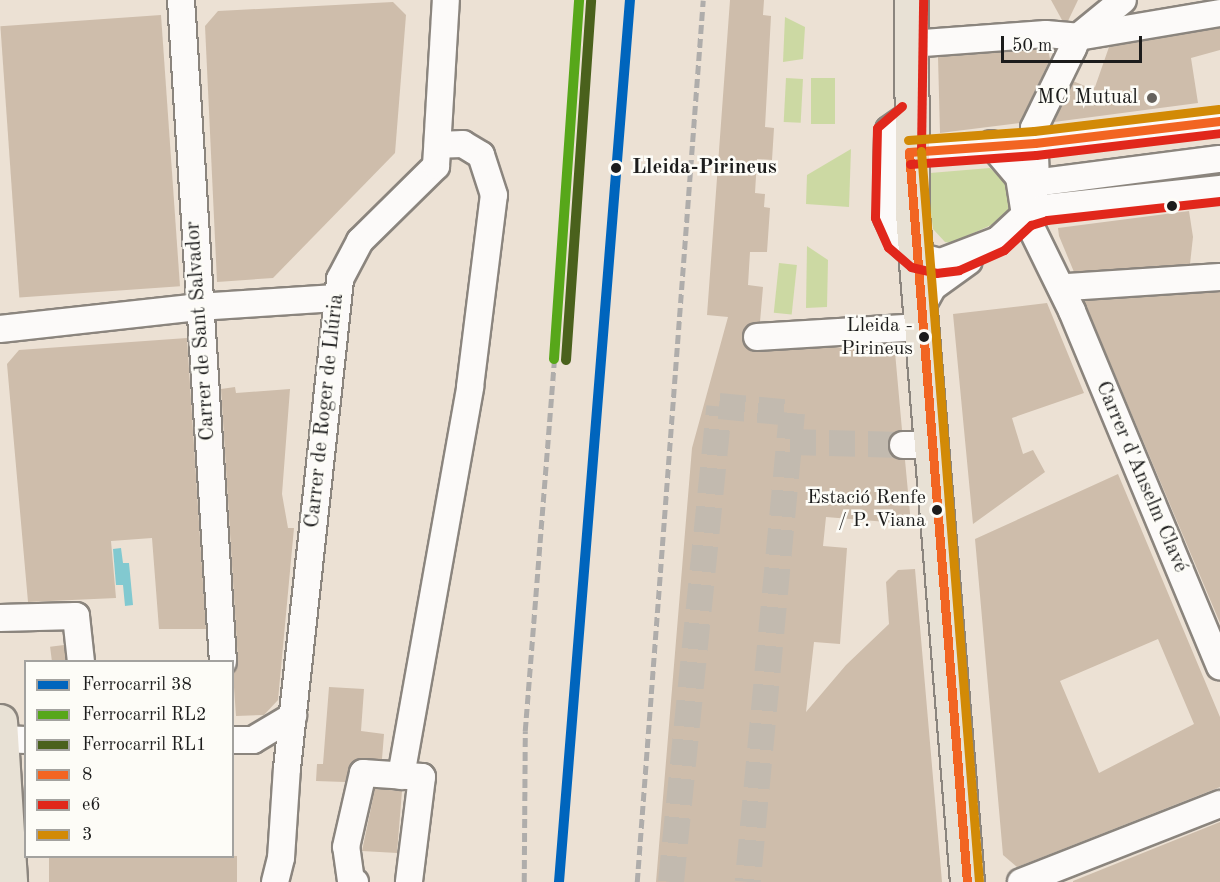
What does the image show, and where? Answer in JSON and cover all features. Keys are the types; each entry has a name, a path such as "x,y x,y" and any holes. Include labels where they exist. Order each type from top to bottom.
{"main road":[{"path":"911,0 909,116 898,161 914,255 921,327 917,445 967,882"},
{"path":"7,735 10,882"}],"street":[{"name":"Carrer de Sant Salvador","path":"181,0 198,307 223,660"},
{"name":"Carrer de Roger de Llúria","path":"281,874 287,768 336,298 340,279 354,250 432,171 438,145 446,0"},
{"path":"914,255 946,261 1006,235 1025,215 1035,192 1034,128 1078,37 1123,0"},
{"path":"910,44 1046,34 1078,37 1220,13"},
{"path":"898,161 992,144 1035,143 1220,121"},
{"path":"401,776 470,387 494,195 481,155 463,144 438,145"},
{"path":"992,144 1018,177 1025,215"},
{"path":"1042,182 1220,159"},
{"path":"1025,215 1044,208 1220,189"},
{"name":"Carrer d'Anselm Clavé","path":"1025,215 1065,287 1220,666"},
{"path":"757,337 921,327 924,303 933,287 984,246"},
{"path":"1065,287 1220,277"},
{"path":"0,329 198,307 336,298"},
{"path":"0,618 76,616 81,660"},
{"path":"243,740 293,716"},
{"path":"243,740 287,768"},
{"path":"355,882 351,881 346,847 363,773 422,777 409,882"},
{"path":"1021,882 1220,804"}],"green space":[{"path":"785,17 805,27 803,59 783,62"},
{"path":"786,78 803,79 801,123 784,122"},
{"path":"811,78 835,78 835,124 811,124"},
{"path":"851,149 849,207 806,204 807,175"},
{"path":"990,168 1009,186 1009,210 998,222 951,243 945,242 933,229 927,182 930,173"},
{"path":"807,246 828,260 827,307 806,308"},
{"path":"779,263 797,265 792,315 774,313"}],"water":[{"path":"121,548 123,563 129,563 133,605 125,606 123,585 116,585 113,549"}],"building":[{"path":"730,0 764,0 763,15 771,16 765,127 774,128 772,160 757,159 755,193 765,194 764,207 770,208 767,252 750,252 748,285 763,287 760,322 744,330 744,345 758,352 832,347 895,352 902,430 890,437 888,446 895,458 905,460 911,524 826,517 823,546 847,548 840,644 814,642 806,712 846,665 889,624 886,582 898,570 915,569 942,882 656,882 692,448 728,317 707,315"},
{"path":"1051,0 1078,0 1068,21 1062,20"},
{"path":"393,2 406,15 395,153 273,278 217,282 205,26 218,11"},
{"path":"161,15 180,286 19,298 0,26"},
{"path":"1220,28 1220,50 1191,58 1198,103 1054,122 1073,81 1092,89 1095,87 1109,47"},
{"path":"1048,49 1050,59 1020,123 940,133 938,57"},
{"path":"1189,211 1193,237 1190,264 1074,272 1059,236 1058,228"},
{"path":"1220,292 1220,623 1084,301"},
{"path":"1047,303 1084,393 1012,418 1023,454 1033,450 1045,472 973,524 953,314"},
{"path":"187,338 206,629 159,629 152,538 111,541 116,598 28,602 7,364 19,350"},
{"path":"235,387 236,393 290,389 282,494 288,528 294,528 278,700 264,715 236,716 234,671 238,661 221,389"},
{"path":"1118,474 1220,717 1220,787 1017,867 1003,855 975,539","holes":["1158,639 1194,724 1099,773 1060,681"]},
{"path":"64,645 66,660 52,660 50,647"},
{"path":"329,687 364,689 361,731 384,734 382,759 357,759 349,769 345,782 316,781 317,764 323,764"},
{"path":"375,789 402,791 397,853 362,851"},
{"path":"1220,822 1220,882 1073,882 1073,881"},
{"path":"237,856 237,882 49,882 49,858 234,858"}],"tunnel":[{"path":"671,882 719,406 792,413 748,882"},
{"path":"790,442 903,445"}],"railway":[{"path":"637,882 703,0"},
{"path":"524,882 525,731 554,359"}],"rail line":[{"name":"RL2","path":"554,359 579,0"},
{"name":"38","path":"559,882 630,0"},
{"name":"RL1","path":"566,360 591,1"}],"transit line":[{"name":"e6","path":"921,152 923,0"},
{"name":"e6","path":"902,106 877,128 875,218 888,247 911,267 936,273 959,270 1004,250 1031,225 1047,220 1220,201"},
{"name":"3","path":"908,140 1034,131 1219,109"},
{"name":"8","path":"909,152 1035,143 1220,121"},
{"name":"e6","path":"910,164 1036,155 1220,133"},
{"name":"3","path":"921,151 979,881"},
{"name":"8","path":"909,152 967,882"}],"place":[{"name":"MC Mutual","path":"1152,98"},
{"name":"Lleida-Pirineus","path":"616,168"},
{"name":"Lleida - Pirineus","path":"924,337"},
{"name":"Estació Renfe / P. Viana","path":"937,510"}]}
